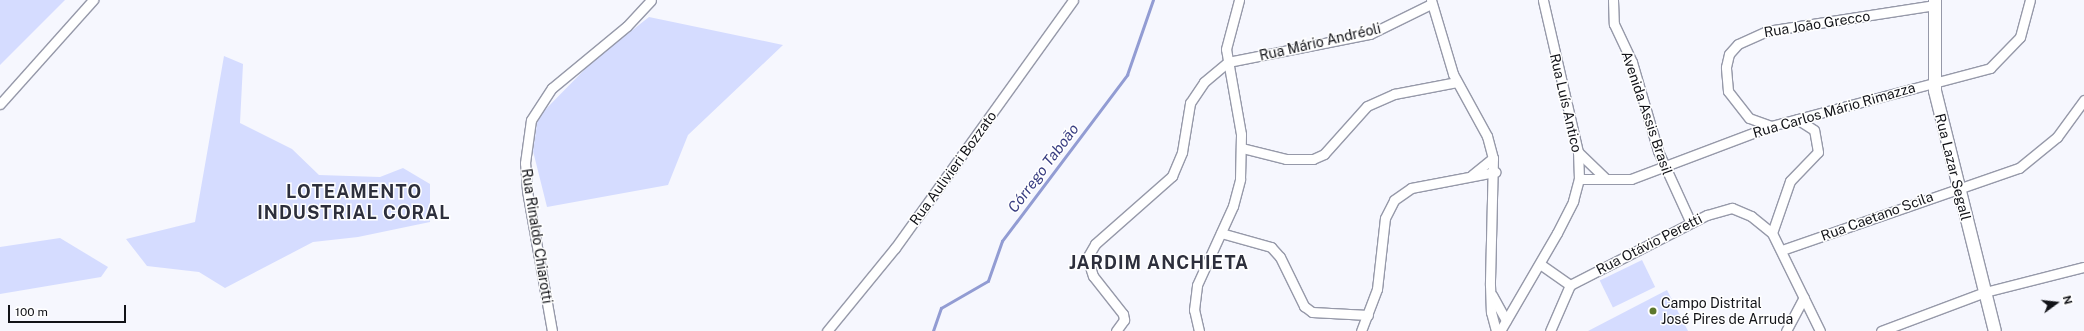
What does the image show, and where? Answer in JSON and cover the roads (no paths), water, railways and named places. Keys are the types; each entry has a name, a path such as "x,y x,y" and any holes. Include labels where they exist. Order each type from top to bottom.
{"street":[{"path":"0,104 94,0"},
{"name":"Rua Rinaldo Chiarotti","path":"552,331 527,190 525,163 531,120 552,88 627,26 651,0"},
{"name":"Rua Aulivieri Bozzato","path":"827,331 895,248 1073,0"},
{"path":"1199,331 1194,297 1238,191 1242,148 1228,62 1227,38 1239,0"},
{"name":"Rua Luís Antico","path":"1500,331 1540,264 1573,201 1578,179 1578,152 1543,0"},
{"name":"Avenida Assis Brasil","path":"1613,0 1614,24 1632,62 1664,168 1691,223"},
{"name":"Rua Carlos Mário Rimazza","path":"1578,179 1631,179 1664,168 1771,126 1934,83 1975,74 2001,60 2020,37 2030,0"},
{"path":"1431,2 1457,82 1487,136 1493,158 1494,172 1491,291 1496,331"},
{"name":"Rua Mário Andréoli","path":"1228,62 1370,34 1431,2"},
{"name":"Rua Lazar Segall","path":"1935,3 1934,83 1994,331"},
{"name":"Rua João Grecco","path":"1771,126 1749,118 1728,91 1726,67 1729,54 1738,44 1767,31 1935,3"},
{"path":"1116,331 1124,320 1123,314 1093,276 1087,258 1090,251 1172,176 1182,152 1190,103 1204,82 1228,62"},
{"path":"1242,148 1286,159 1313,159 1324,154 1367,106 1394,94 1457,82"},
{"name":"Rua Caetano Scila","path":"1782,250 1958,187 2019,168 2040,154 2057,137 2084,100"},
{"path":"1797,119 1814,130 1818,152 1787,187 1772,233 1782,250 1820,331"},
{"path":"1578,152 1606,179"},
{"path":"1471,176 1493,158"},
{"path":"1361,331 1368,315 1380,269 1385,218 1394,200 1410,188 1457,182 1471,176 1494,172"},
{"name":"Rua Otávio Peretti","path":"1570,286 1691,223 1732,208 1751,216 1772,233"},
{"path":"1221,233 1271,247 1280,257 1304,306 1312,312 1368,315"},
{"path":"1540,264 1570,286 1550,331"},
{"path":"1881,331 1985,292 2084,267"},
{"path":"1491,291 1506,320"},
{"path":"1786,331 1804,297"}],"waterway":[{"name":"Córrego Taboão","path":"933,331 941,308 988,281 1002,241 1127,75 1153,0"}],"place":[{"name":"Campo Distrital José Pires de Arruda","path":"1653,311"}],"district":[{"name":"LOTEAMENTO INDUSTRIAL CORAL","path":"354,203"},
{"name":"JARDIM ANCHIETA","path":"1159,263"}]}
